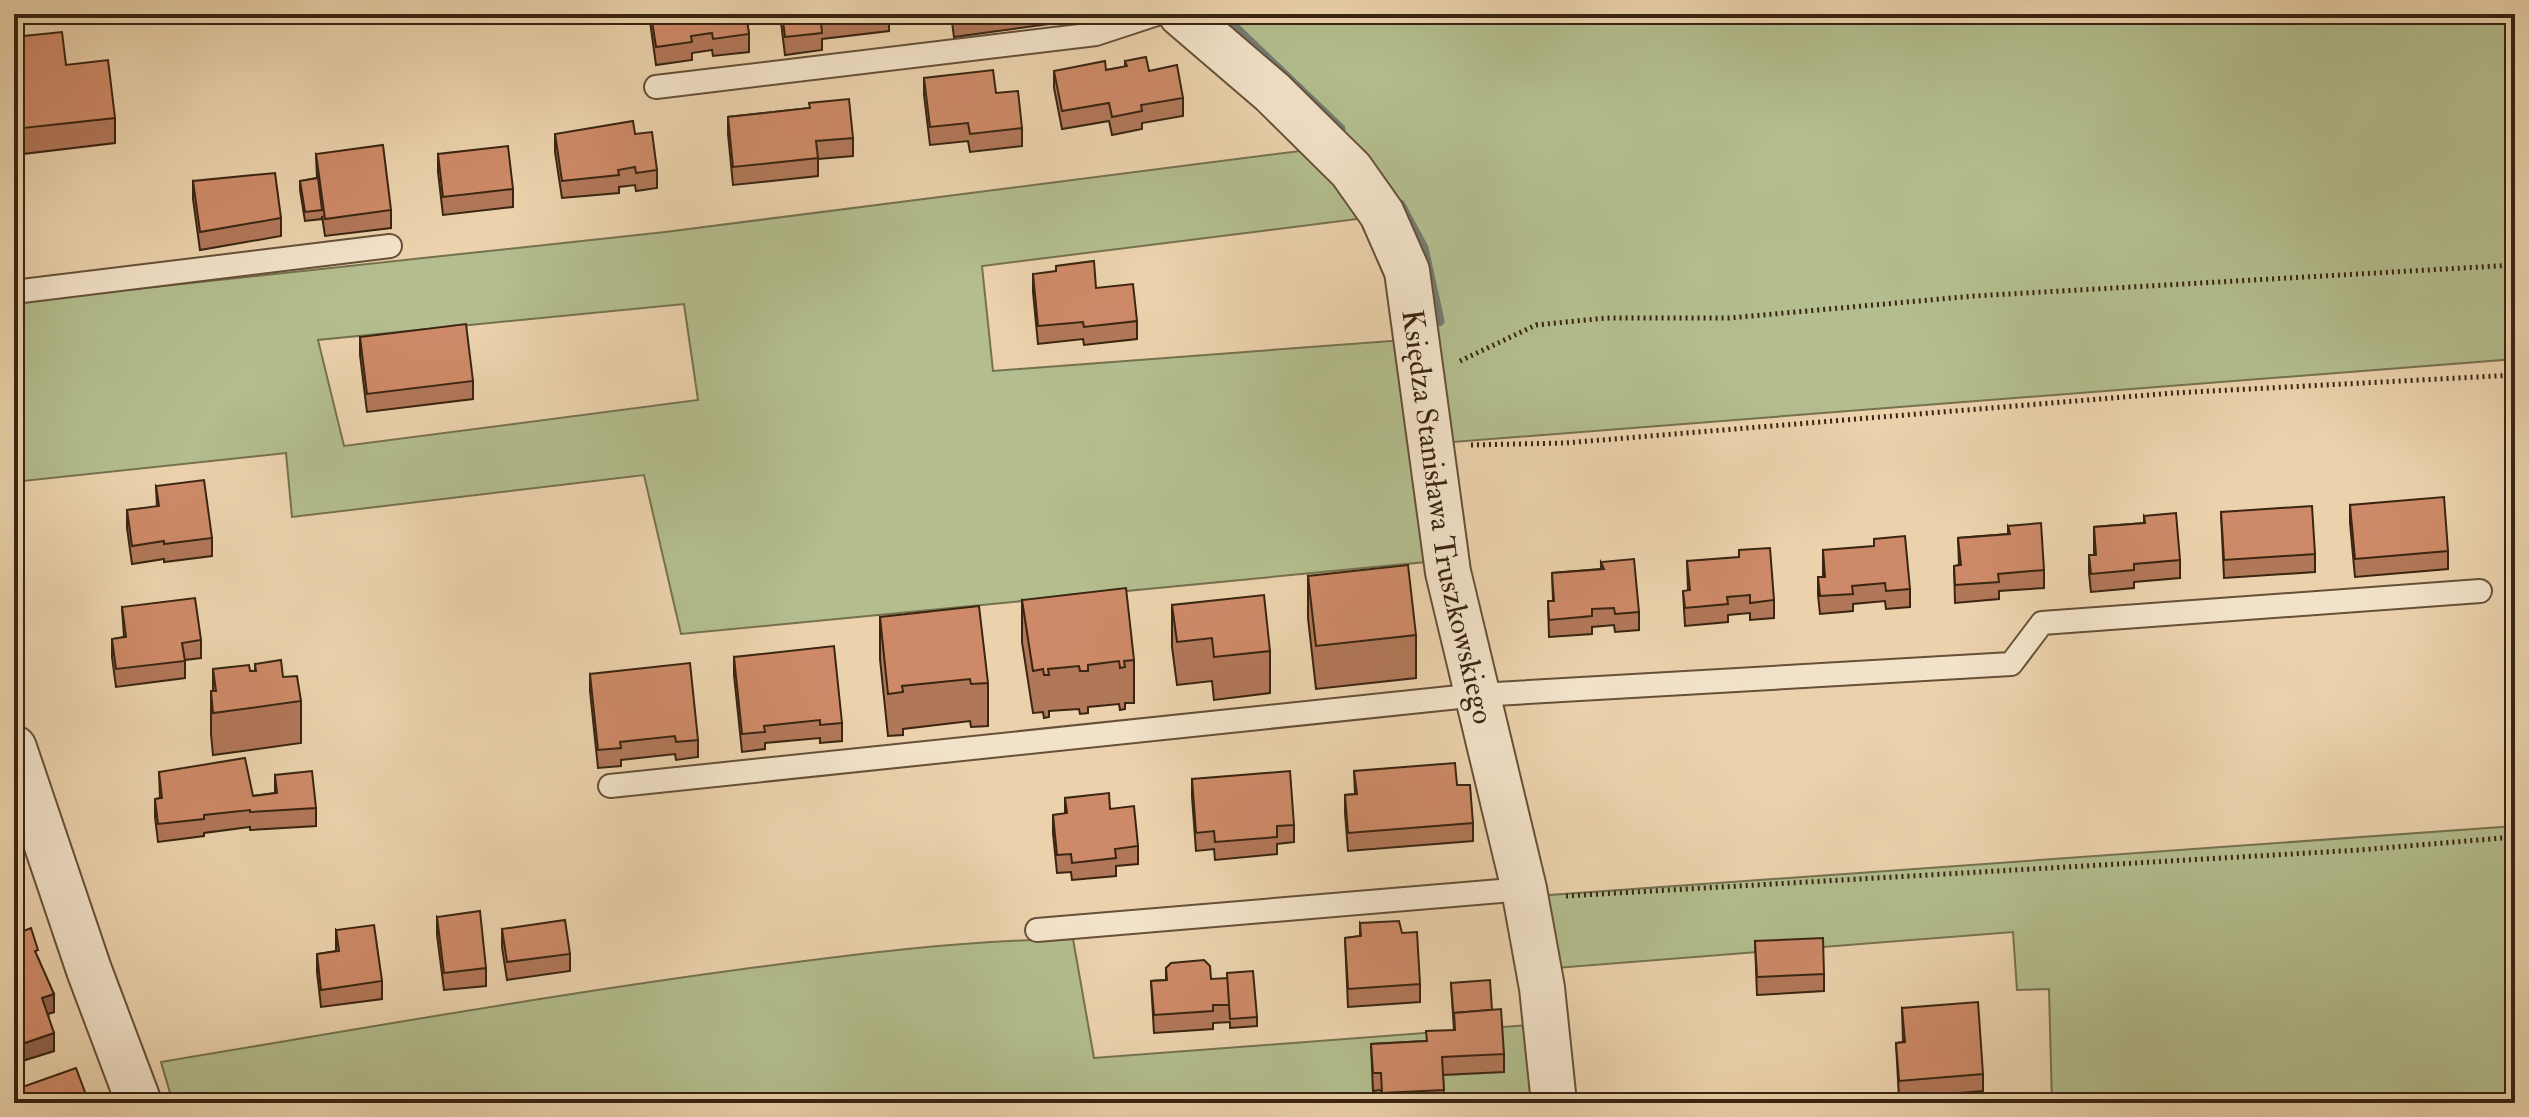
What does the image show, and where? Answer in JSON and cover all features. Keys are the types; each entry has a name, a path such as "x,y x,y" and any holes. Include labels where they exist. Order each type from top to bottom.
{"street":[{"name":"Księdza Stanisława Truszkowskiego","path":"1181,14 1313,131 1351,170 1382,214 1407,271 1448,572 1525,894 1542,988 1554,1103"},
{"path":"14,748 89,970 139,1103"}],"lane":[{"path":"656,87 1096,34 1157,14"},
{"path":"14,292 390,246"},
{"path":"610,786 1478,695 2011,664 2042,623 2480,591"},
{"path":"1037,930 1525,894"}],"path":[{"path":"1423,379 1536,325 1606,318 1729,318 1974,296 2515,265"},
{"path":"1431,446 1565,443 2173,393 2515,375"},
{"path":"1525,894 2360,850 2515,837"}],"green space":[{"path":"1205,14 2515,14 2515,359 1453,442 1424,286"},
{"path":"1308,150 1365,218 982,266 993,371 1404,340 1426,562 681,634 644,475 292,517 286,453 14,482 14,302 665,232","holes":["684,304 698,400 344,446 318,340"]},
{"path":"2515,826 2515,1103 2052,1103 2049,989 2017,990 2013,932 1556,968 1536,896"},
{"path":"1073,939 1094,1058 1530,1025 1531,1103 173,1103 161,1062 520,1002 736,970 946,945"}],"building":[{"path":"651,14 746,14 749,34 713,39 712,33 691,36 692,42 656,47"},
{"path":"782,14 881,14 821,22 822,33 785,37"},
{"path":"62,32 66,65 108,60 115,118 14,129 14,37"},
{"path":"1146,57 1149,71 1177,65 1183,98 1141,105 1142,111 1112,117 1109,103 1062,111 1054,71 1105,61 1106,70 1127,66 1125,61"},
{"path":"993,70 996,93 1018,91 1022,128 970,134 968,123 930,127 924,78"},
{"path":"849,99 853,138 816,141 818,158 733,167 728,117 810,108 809,103"},
{"path":"633,121 635,134 652,132 657,170 636,173 635,167 618,170 619,175 562,181 555,134"},
{"path":"383,145 391,210 325,219 316,154"},
{"path":"508,146 513,189 443,197 438,154"},
{"path":"275,173 281,218 200,232 193,181"},
{"path":"318,178 322,210 305,212 300,181"},
{"path":"1094,261 1096,288 1133,284 1137,321 1084,327 1083,322 1038,326 1033,274 1056,271 1056,266"},
{"path":"466,324 473,381 367,394 360,337"},
{"path":"204,480 212,538 132,546 127,510 159,506 156,486"},
{"path":"2444,497 2448,551 2355,559 2350,505"},
{"path":"2312,506 2315,554 2224,560 2221,512"},
{"path":"2176,513 2180,560 2134,564 2134,570 2091,574 2089,555 2096,555 2094,527 2145,523 2144,516"},
{"path":"2041,523 2044,570 1998,574 1999,582 1955,585 1954,566 1961,565 1958,538 2010,534 2008,526"},
{"path":"1905,536 1910,589 1886,591 1885,583 1852,586 1853,594 1820,596 1818,577 1825,577 1823,550 1874,546 1874,539"},
{"path":"1770,548 1774,600 1750,603 1750,595 1727,597 1728,604 1685,608 1683,591 1690,590 1687,561 1739,557 1739,550"},
{"path":"1634,559 1639,612 1615,614 1614,608 1592,609 1592,616 1549,620 1548,601 1554,601 1552,573 1604,569 1601,562"},
{"path":"1408,565 1416,635 1316,646 1308,576"},
{"path":"1126,588 1134,660 1124,661 1125,667 1120,668 1119,661 1088,665 1088,671 1080,671 1079,666 1048,669 1049,675 1044,675 1043,669 1033,671 1022,600"},
{"path":"1264,595 1270,651 1214,657 1212,638 1177,642 1172,605"},
{"path":"195,598 201,640 182,643 185,661 116,669 112,639 126,637 122,607"},
{"path":"979,606 988,683 971,684 970,679 902,686 903,692 888,694 880,617"},
{"path":"834,646 842,723 820,725 820,720 764,726 765,732 742,734 734,657"},
{"path":"281,660 283,677 297,676 301,701 213,713 211,691 216,691 213,669 249,665 250,671 256,671 255,664"},
{"path":"690,663 698,740 676,742 675,736 620,742 621,748 598,750 590,674"},
{"path":"245,758 253,796 277,793 275,775 312,771 316,808 250,810 158,824 155,799 162,798 159,772"},
{"path":"1455,763 1457,785 1470,785 1473,823 1348,833 1345,795 1357,794 1354,771"},
{"path":"1290,771 1294,825 1277,826 1277,837 1215,842 1214,831 1196,833 1192,779"},
{"path":"1109,793 1110,809 1134,806 1138,846 1115,849 1116,858 1072,863 1071,854 1057,855 1053,815 1067,813 1065,798"},
{"path":"480,911 486,968 444,973 437,917"},
{"path":"565,920 570,954 507,962 502,929"},
{"path":"1399,921 1402,933 1417,932 1420,984 1348,989 1345,938 1361,936 1360,923"},
{"path":"374,925 382,981 321,990 317,954 339,951 336,930"},
{"path":"31,928 38,950 35,951 54,994 42,998 54,1033 19,1045 14,1028 14,933"},
{"path":"1823,938 1824,974 1757,977 1755,941"},
{"path":"1204,960 1210,966 1211,979 1228,978 1230,1005 1213,1005 1213,1011 1154,1015 1151,981 1167,980 1166,968 1171,963"},
{"path":"1253,971 1257,1017 1230,1019 1227,973"},
{"path":"1490,980 1492,1010 1454,1013 1454,1021 1451,983"},
{"path":"1978,1002 1983,1074 1899,1081 1896,1043 1905,1042 1902,1008"},
{"path":"1501,1009 1504,1054 1442,1057 1444,1090 1382,1093 1381,1073 1373,1073 1371,1044 1427,1041 1426,1031 1455,1030 1454,1013"},
{"path":"76,1068 89,1103 14,1103 14,1090"}],"waterway":[{"path":"1220,14 1340,129"},
{"path":"1400,205 1423,248 1439,321"}]}
